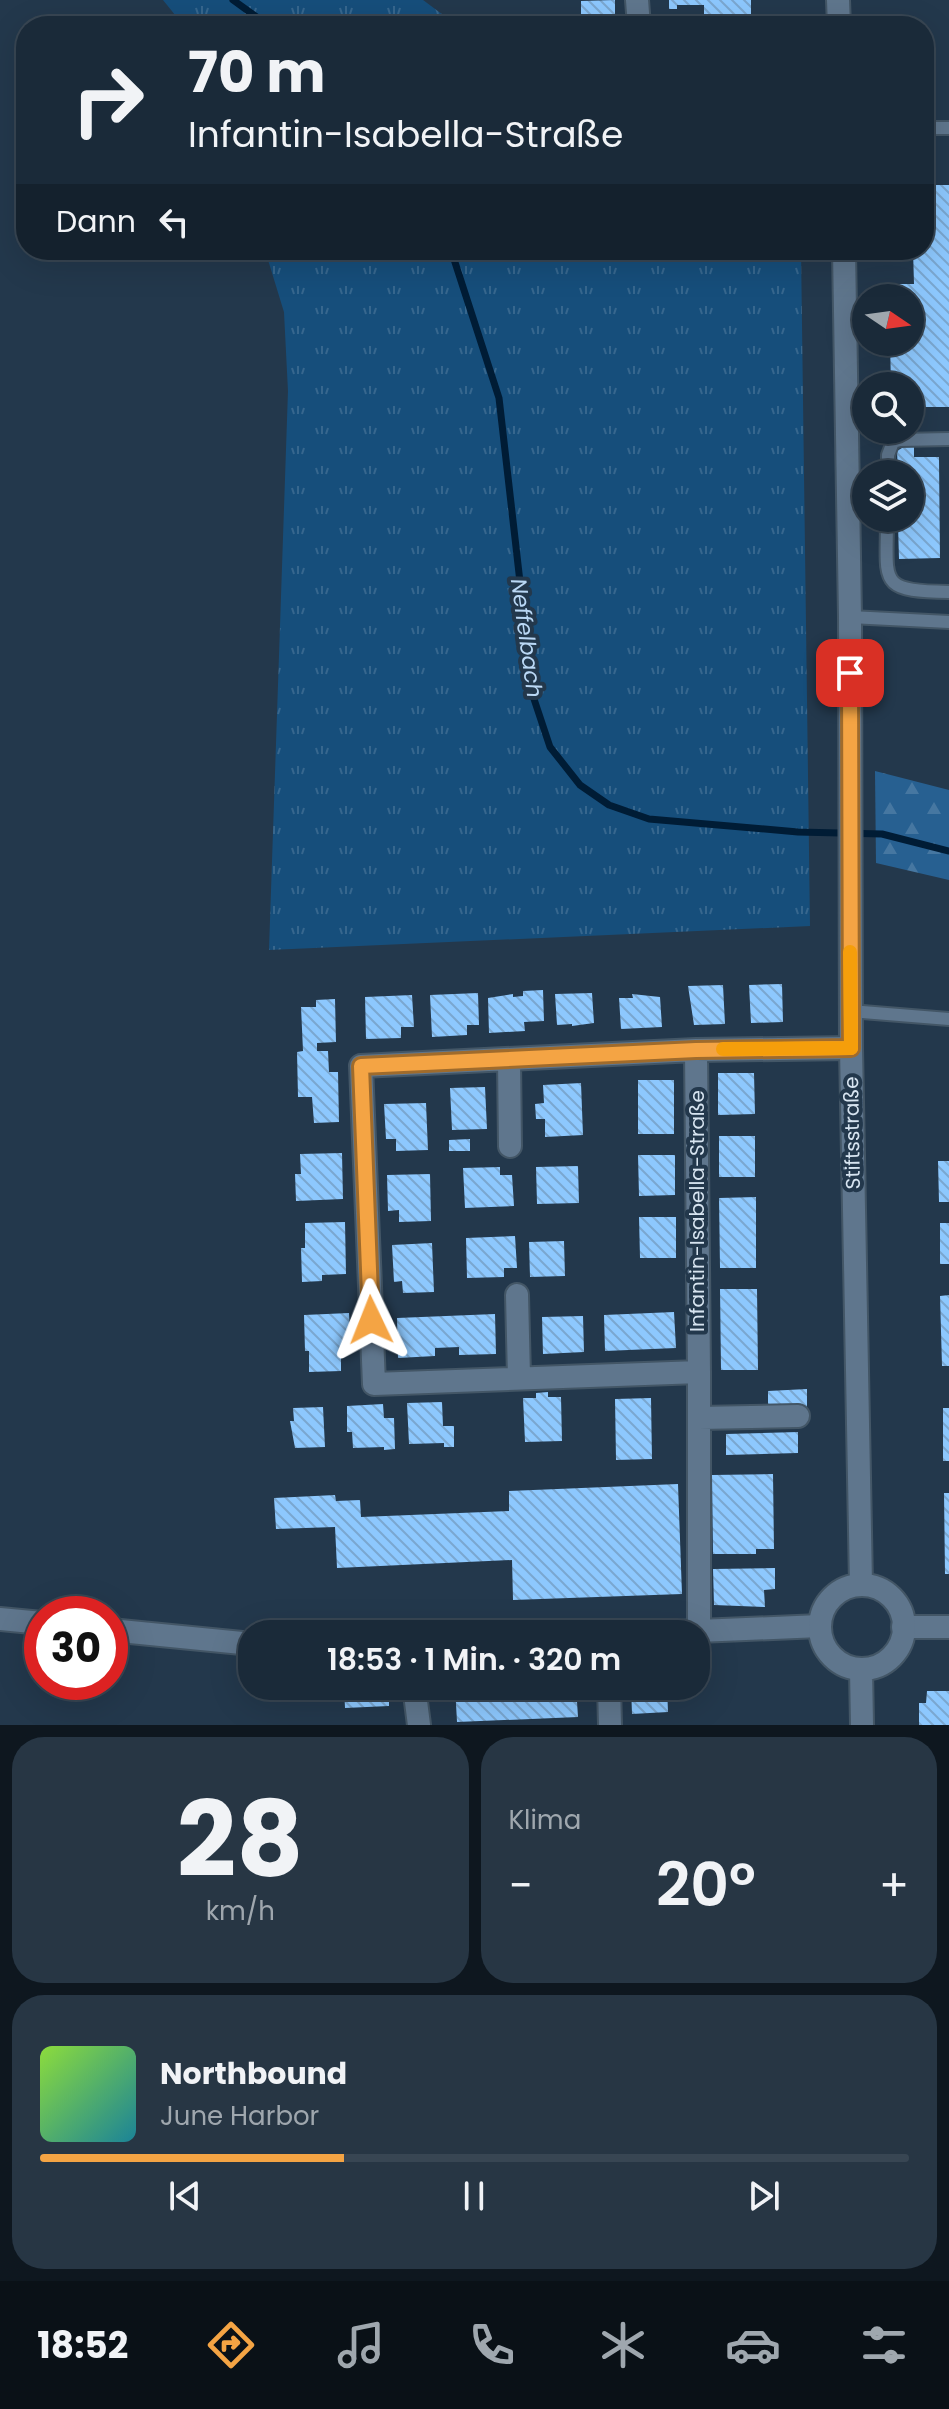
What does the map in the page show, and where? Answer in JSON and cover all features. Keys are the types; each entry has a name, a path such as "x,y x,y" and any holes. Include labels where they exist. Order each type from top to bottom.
{"street":[{"name":"Stiftsstraße","path":"844,260 850,617 850,1011 861,1585"},
{"path":"699,1372 374,1384 361,1066 696,1050 851,1048"},
{"name":"Infantin-Isabella-Straße","path":"696,1050 699,1620"},
{"path":"509,1060 510,1146"},
{"path":"517,1295 519,1377"},
{"path":"699,1418 798,1416"},
{"path":"861,1585 882,1590 891,1596 902,1615 903,1627 896,1651 886,1661 861,1669 848,1666 827,1651 820,1626 828,1602 837,1593 861,1585"},
{"path":"0,1619 24,1621"},
{"path":"710,1630 820,1626"},
{"path":"903,1627 949,1627"},
{"path":"128,1632 238,1643"},
{"path":"861,1669 862,1725"},
{"path":"416,1700 419,1725"},
{"path":"609,1700 610,1725"}],"lane":[{"path":"888,460 893,442 949,439"},
{"path":"887,532 887,574 897,587 911,592 949,592"},
{"path":"850,617 949,622"},
{"path":"850,1011 949,1019"}],"green space":[{"path":"163,0 423,0 445,16 176,16"},
{"path":"268,260 801,260 810,926 269,950 288,391 284,312"},
{"path":"875,771 949,790 949,880 876,863"}],"building":[{"path":"615,0 615,16 577,16 581,14 581,1"},
{"path":"669,0 751,0 751,16 704,16 704,5 677,5 677,9 669,9"},
{"path":"934,185 949,185 949,407 924,407 924,372 891,372 890,356 924,356 924,284 914,284 913,260 934,260"},
{"path":"914,445 914,457 939,457 940,558 899,559 898,532 924,532 924,460 897,460 897,451"},
{"path":"782,984 783,1022 751,1023 749,985"},
{"path":"723,985 725,1024 694,1025 688,986"},
{"path":"543,990 544,1021 524,1022 525,1031 489,1033 488,998 513,994 513,997 523,996 523,991"},
{"path":"478,993 479,1025 467,1025 467,1035 432,1037 430,995"},
{"path":"592,993 594,1023 557,1025 555,994"},
{"path":"632,994 660,997 662,1027 621,1029 619,998 633,998"},
{"path":"412,995 414,1027 401,1027 401,1038 366,1039 365,997"},
{"path":"335,999 336,1042 317,1043 317,1051 328,1051 329,1072 338,1072 339,1122 314,1123 312,1097 298,1097 297,1052 303,1051 301,1007 316,1007 316,1000"},
{"path":"718,1073 754,1073 755,1114 718,1115"},
{"path":"638,1080 674,1080 674,1134 638,1134"},
{"path":"581,1083 583,1135 545,1137 545,1119 536,1119 535,1104 544,1103 543,1085"},
{"path":"485,1087 487,1129 452,1130 450,1088"},
{"path":"426,1103 428,1150 396,1151 396,1139 386,1139 384,1104"},
{"path":"719,1136 755,1136 755,1177 719,1177"},
{"path":"470,1139 470,1151 449,1151 449,1140"},
{"path":"342,1153 343,1199 296,1201 295,1174 301,1174 300,1154"},
{"path":"638,1155 675,1155 675,1195 639,1196"},
{"path":"938,1161 949,1161 949,1202 939,1202"},
{"path":"578,1166 579,1203 537,1204 536,1167"},
{"path":"500,1167 500,1175 512,1175 514,1206 465,1208 463,1168"},
{"path":"430,1174 431,1221 399,1222 399,1210 388,1211 387,1175"},
{"path":"756,1197 756,1268 720,1268 719,1198"},
{"path":"639,1217 676,1217 676,1258 640,1258"},
{"path":"345,1222 346,1274 322,1275 322,1281 302,1282 301,1248 305,1248 305,1223"},
{"path":"940,1223 949,1223 949,1264 940,1264"},
{"path":"515,1236 517,1268 504,1268 504,1277 467,1278 466,1238"},
{"path":"564,1241 565,1276 530,1277 529,1242"},
{"path":"432,1243 434,1292 403,1293 402,1281 394,1282 392,1245"},
{"path":"720,1289 757,1289 758,1370 721,1370"},
{"path":"949,1295 949,1366 942,1366 940,1296"},
{"path":"674,1312 676,1348 605,1351 604,1315"},
{"path":"349,1313 351,1350 341,1350 341,1371 309,1372 304,1315"},
{"path":"495,1314 496,1354 459,1355 459,1347 435,1348 435,1356 398,1358 397,1318"},
{"path":"583,1316 584,1352 543,1354 542,1317"},
{"path":"807,1389 807,1410 768,1411 768,1391"},
{"path":"548,1392 548,1397 561,1397 562,1441 525,1442 523,1398 536,1398 536,1393"},
{"path":"651,1398 652,1459 616,1460 615,1399"},
{"path":"442,1402 443,1426 454,1426 454,1447 444,1447 444,1443 409,1444 407,1403"},
{"path":"383,1404 384,1418 394,1418 395,1449 353,1448 352,1432 347,1432 347,1406"},
{"path":"323,1407 325,1447 295,1448 290,1421 294,1421 293,1408"},
{"path":"943,1408 949,1408 949,1461 943,1461"},
{"path":"798,1432 798,1453 726,1455 726,1434"},
{"path":"773,1474 774,1549 756,1549 756,1554 713,1554 712,1475"},
{"path":"678,1484 682,1594 513,1600 512,1560 337,1568 335,1527 276,1529 274,1498 335,1495 336,1501 360,1500 361,1517 509,1511 509,1491"},
{"path":"944,1493 949,1493 949,1574 945,1574"},
{"path":"775,1568 775,1589 764,1590 765,1607 714,1605 713,1569"},
{"path":"927,1691 949,1691 949,1725 919,1725 919,1703 926,1703"},
{"path":"345,1700 389,1700 389,1706 345,1708"},
{"path":"456,1700 577,1700 578,1717 457,1722"},
{"path":"632,1700 668,1700 668,1712 632,1714"}],"waterway":[{"name":"Neffelbach","path":"233,0 255,16"},
{"name":"Neffelbach","path":"454,260 499,398 533,696 550,747 580,785 609,805 649,819 798,832 882,834 949,851"}],"slow traffic":[{"path":"723,1049 851,1048 850,952"}],"route":[{"path":"371,1320 361,1066 696,1050 851,1048 850,673"}]}
